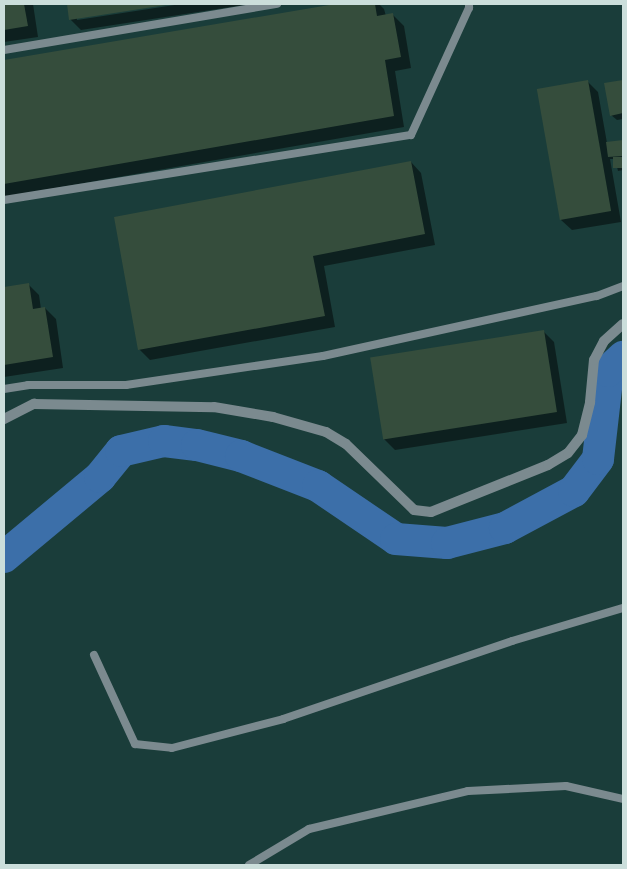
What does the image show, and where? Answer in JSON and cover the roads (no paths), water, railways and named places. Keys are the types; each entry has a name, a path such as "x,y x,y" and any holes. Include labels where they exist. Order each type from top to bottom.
{"street":[{"path":"4,419 34,404 214,407 273,417 326,432 346,444 414,510 431,512 548,465 568,454 582,435 590,402 594,360 604,341 623,324"}],"lane":[{"path":"4,50 276,4"},
{"path":"4,200 411,134 469,8 469,4"},
{"path":"4,389 28,385 126,385 323,356 597,296 623,286"},
{"path":"94,655 135,744 172,748 283,719 512,641 623,608"},
{"path":"249,865 309,829 468,791 566,786 623,799"}],"waterway":[{"path":"4,557 100,477 121,451 164,441 197,445 241,456 318,486 396,539 447,543 505,528 574,491 598,459 608,371 623,357"}]}
